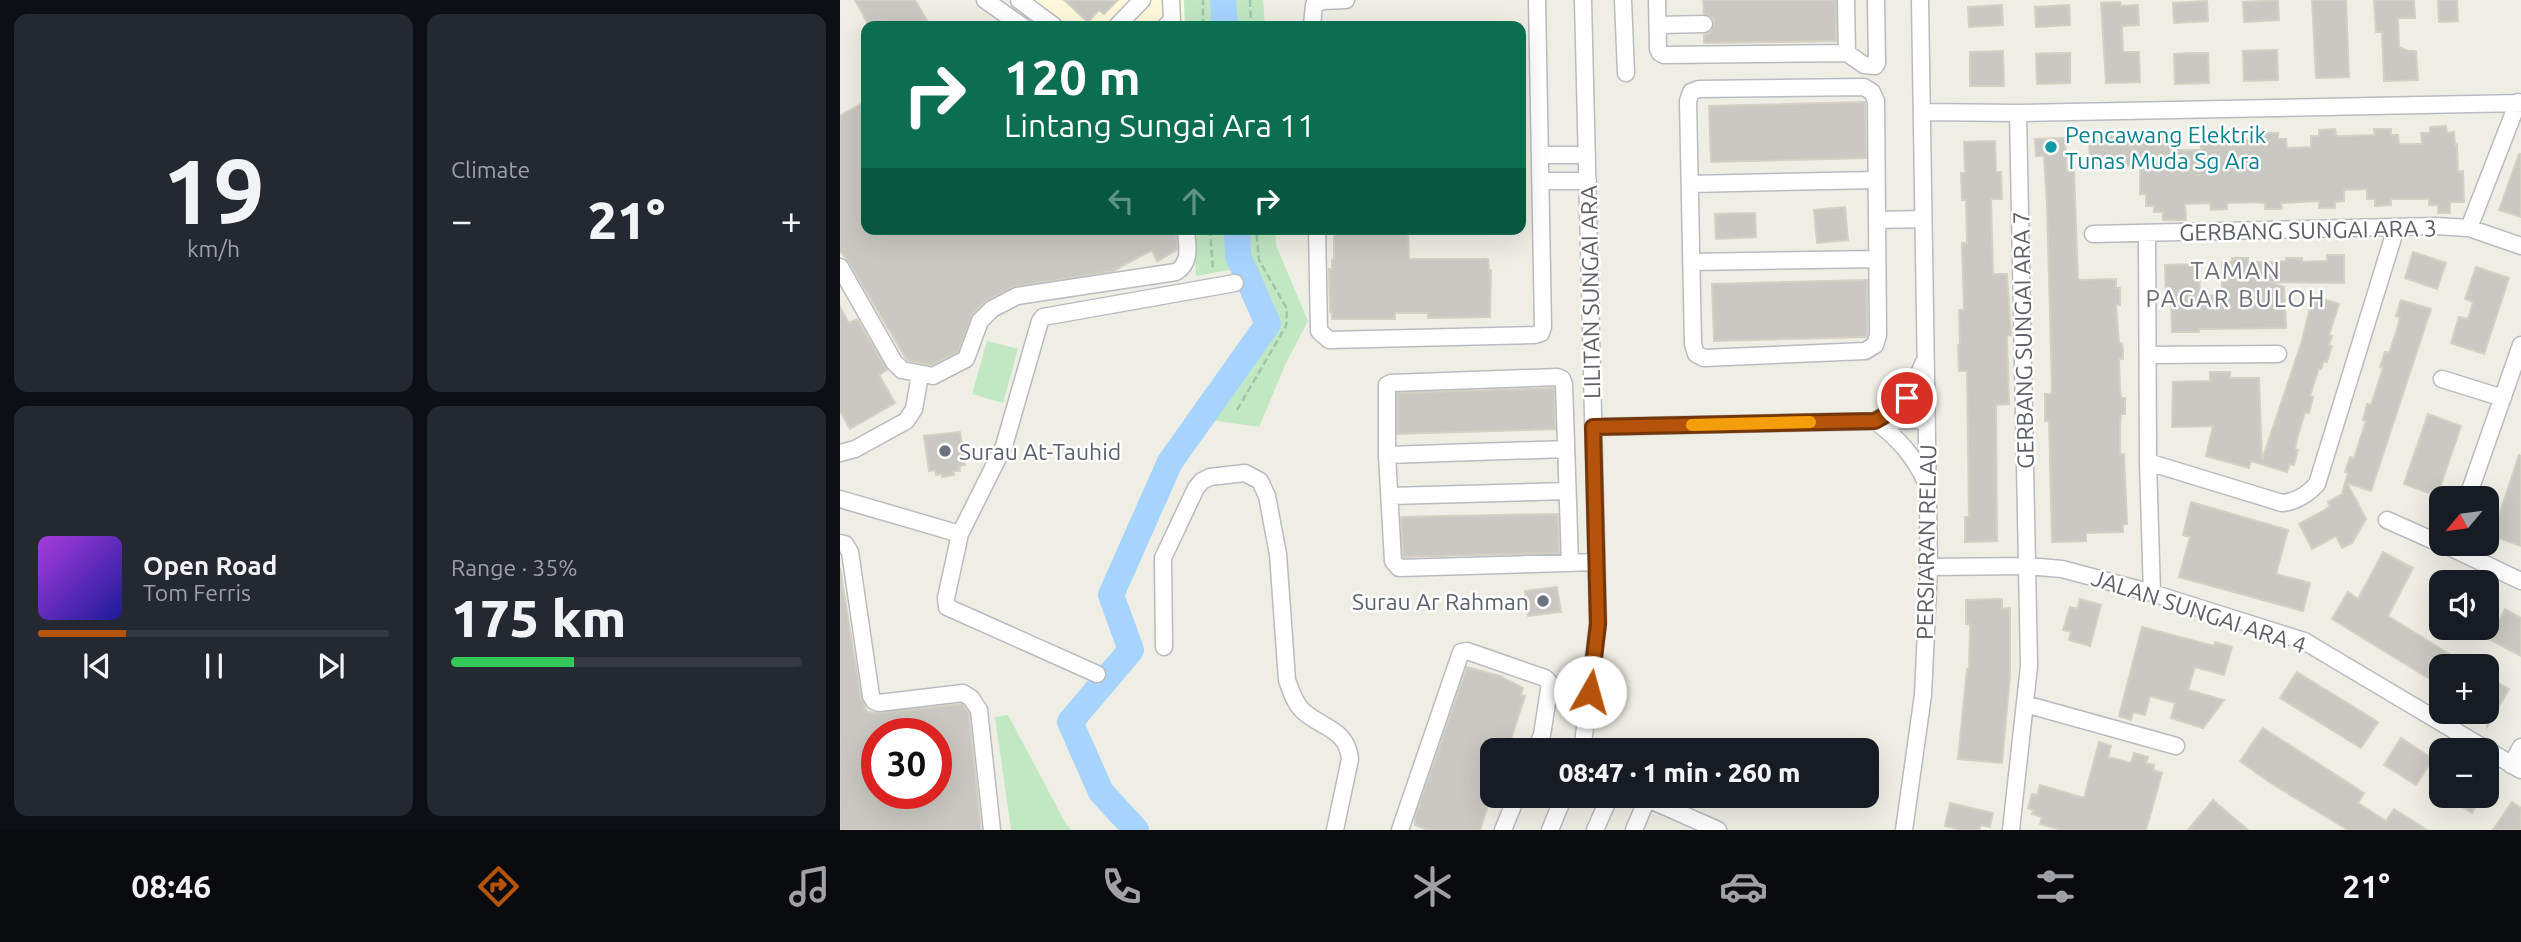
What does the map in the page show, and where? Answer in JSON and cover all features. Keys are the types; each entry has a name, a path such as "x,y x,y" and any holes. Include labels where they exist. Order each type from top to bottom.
{"street":[{"path":"985,0 1016,21"},
{"path":"1019,0 1047,21"},
{"path":"1122,21 1142,0"},
{"path":"1171,0 1171,21"},
{"path":"1312,21 1314,5 1322,1 1346,0"},
{"path":"1317,235 1319,331 1329,340 1535,335 1541,332 1537,0"},
{"name":"LILITAN SUNGAI ARA","path":"1583,0 1598,624 1584,738"},
{"path":"1623,0 1626,73"},
{"path":"1657,0 1658,48 1664,55 1847,53 1864,65 1877,65 1876,0"},
{"path":"1846,0 1847,53"},
{"name":"PERSIARAN RELAU","path":"1904,830 1923,695 1929,567 1920,0"},
{"path":"1658,25 1704,24"},
{"path":"1864,87 1872,92 1876,101 1876,180 1878,335 1875,345 1864,351 1704,358 1696,354 1693,344 1691,262 1688,101 1691,92 1699,89 1864,87"},
{"path":"1922,112 2018,113 2520,103 2469,228"},
{"name":"GERBANG SUNGAI ARA 7","path":"2011,830 2029,666 2018,113"},
{"path":"1540,155 1587,155"},
{"path":"1690,184 1876,180"},
{"path":"1540,181 1588,181"},
{"path":"1877,220 1923,219"},
{"name":"GERBANG SUNGAI ARA 3","path":"2093,234 2436,226 2469,228 2521,246"},
{"path":"2148,462 2282,503 2291,502 2312,490 2317,484 2396,228"},
{"path":"2147,233 2148,462 2152,593"},
{"path":"840,267 894,362 902,370 927,377 939,374 966,359 980,321 992,309 1017,296 1176,272 1186,263 1186,235"},
{"path":"1691,262 1877,259"},
{"path":"1097,674 947,607 946,598 960,534 1004,446 1043,317 1235,283"},
{"path":"2472,486 2521,345"},
{"path":"2148,355 2278,354"},
{"path":"1875,421 1907,398 1926,358"},
{"path":"840,453 855,449 911,416 920,375"},
{"path":"1570,563 1562,379 1557,377 1387,385 1387,456 1393,561 1399,568 1570,563 1596,562"},
{"path":"2442,379 2503,398"},
{"path":"1593,427 1927,420"},
{"path":"1875,421 1899,439 1909,451 1928,487"},
{"path":"1387,456 1566,449"},
{"path":"1164,647 1161,569 1163,558 1196,488 1210,477 1237,473 1254,476 1267,496 1278,554 1287,680 1290,690 1299,707 1341,736 1349,750 1350,758 1335,830"},
{"path":"1390,496 1567,491"},
{"path":"840,499 960,534"},
{"path":"2387,520 2429,538"},
{"path":"840,543 845,544 850,552 871,696 874,701 879,703 963,693 979,710 992,830"},
{"path":"2468,556 2521,582"},
{"name":"JALAN SUNGAI ARA 4","path":"1929,567 2028,566 2062,569 2152,593 2304,640 2516,767"},
{"path":"1400,830 1461,652 1467,651 1545,678 1550,683 1541,738"},
{"path":"2025,704 2176,746"},
{"path":"2516,767 2521,747"},
{"path":"1503,830 1512,808"},
{"path":"1550,830 1559,808"},
{"path":"1595,830 1604,808"},
{"path":"1634,830 1641,808"},
{"path":"1667,808 1718,830"}],"path":[{"path":"1203,0 1203,21"},
{"path":"1250,0 1251,21"},
{"path":"1210,235 1213,270"},
{"path":"1237,410 1286,326 1287,309 1259,260 1257,235"}],"shaded area":[{"path":"1007,0 1184,0 1185,21 1036,21"}],"green space":[{"path":"1184,0 1212,0 1213,21 1185,21"},
{"path":"1236,0 1263,0 1265,21 1237,21"},
{"path":"1194,235 1227,235 1230,270 1196,276"},
{"path":"1245,235 1275,235 1276,245 1308,321 1286,363 1259,427 1212,420 1277,324 1246,257"},
{"path":"987,341 1018,349 1003,403 972,394"},
{"path":"1008,715 1066,824 1072,830 1011,830 995,717"}],"building":[{"path":"855,0 915,0 927,21 866,21"},
{"path":"1064,0 1118,0 1104,14 1099,10 1087,21"},
{"path":"1703,0 1836,0 1836,41 1704,43 1704,35 1710,33 1714,24 1713,18 1704,14"},
{"path":"2278,0 2279,20 2244,22 2243,2"},
{"path":"2312,0 2346,0 2349,77 2316,78"},
{"path":"2374,0 2414,0 2415,18 2398,18 2399,47 2416,51 2418,80 2384,81 2382,32 2376,32"},
{"path":"2438,0 2457,0 2458,21 2439,22"},
{"path":"2207,1 2208,21 2174,23 2173,3"},
{"path":"2120,2 2121,6 2138,5 2139,25 2122,26 2123,52 2139,52 2140,82 2106,83 2101,3"},
{"path":"2002,5 2003,25 1969,27 1968,7"},
{"path":"2069,5 2070,25 2036,27 2035,7"},
{"path":"2277,50 2278,80 2244,81 2243,51"},
{"path":"2003,51 2004,86 1970,86 1970,52"},
{"path":"2070,53 2070,83 2037,84 2036,54"},
{"path":"2208,53 2209,83 2175,84 2174,54"},
{"path":"1865,102 1866,158 1711,162 1709,106"},
{"path":"861,104 861,235 1176,235 1177,250 1157,261 1152,250 1113,271 1013,287 987,300 973,314 958,352 931,365 907,360 840,251 840,116"},
{"path":"2446,126 2447,133 2454,132 2458,172 2463,171 2464,202 2450,202 2450,213 2438,213 2438,205 2429,205 2429,199 2391,199 2391,205 2375,206 2375,199 2367,199 2367,189 2344,190 2344,201 2335,202 2335,208 2319,208 2319,201 2281,203 2282,209 2265,209 2265,203 2257,202 2227,203 2227,209 2211,210 2210,203 2185,204 2186,220 2163,220 2163,212 2154,212 2154,206 2146,206 2146,194 2140,194 2140,166 2090,167 2089,137 2176,134 2177,150 2201,150 2201,139 2210,139 2210,132 2226,132 2226,138 2234,140 2262,139 2262,133 2278,133 2278,139 2286,139 2287,148 2311,147 2311,136 2319,136 2319,130 2335,129 2336,136 2343,136 2375,135 2374,129 2391,129 2391,135 2398,135 2399,144 2422,144 2421,133 2430,133 2430,127"},
{"path":"2065,138 2067,171 2074,171 2078,280 2116,279 2116,288 2120,288 2120,305 2116,305 2119,343 2122,343 2123,350 2123,359 2119,359 2121,398 2125,398 2125,414 2121,414 2120,454 2124,454 2127,524 2123,524 2123,532 2086,533 2086,541 2052,542 2049,421 2045,421 2045,394 2051,394 2052,389 2047,205 2044,156 2036,156 2035,139"},
{"path":"1995,141 1996,172 2001,172 2002,199 1991,199 1993,274 2007,274 2011,335 2007,336 2009,404 1996,405 1997,541 1965,542 1965,517 1969,517 1967,371 1959,371 1958,345 1959,310 1964,310 1962,243 1967,243 1966,200 1962,200 1961,173 1965,173 1964,142"},
{"path":"2521,154 2521,217 2499,210"},
{"path":"1845,207 1848,240 1817,243 1814,210"},
{"path":"1755,213 1756,237 1716,239 1715,214"},
{"path":"1334,235 1408,235 1409,259 1488,259 1491,270 1490,317 1428,318 1428,313 1395,313 1395,319 1332,319 1329,269 1332,269"},
{"path":"2413,252 2446,263 2437,289 2405,278"},
{"path":"2327,255 2344,255 2344,283 2269,282 2284,287 2286,328 2172,332 2171,300 2166,300 2165,265 2199,264 2200,296 2222,295 2222,262 2232,262 2232,258 2248,258 2248,262 2276,262 2286,261 2286,258 2302,258 2302,262 2327,261"},
{"path":"2476,267 2509,278 2484,354 2451,343 2459,317 2468,319 2473,302 2465,299"},
{"path":"1867,280 1867,337 1714,341 1712,284"},
{"path":"2313,296 2339,304 2329,335 2332,336 2329,345 2332,346 2327,362 2324,361 2321,369 2319,368 2310,396 2313,397 2309,413 2305,412 2297,439 2295,449 2298,450 2294,465 2290,464 2287,472 2251,461 2249,468 2206,456 2213,426 2172,427 2173,382 2210,381 2210,372 2230,372 2230,378 2259,378 2262,460 2301,344"},
{"path":"2401,300 2431,309 2371,491 2347,483 2366,519 2352,543 2342,548 2336,536 2312,549 2299,524 2323,511 2330,506 2328,502 2342,494 2348,473 2345,472 2350,457 2354,458 2366,421 2363,420 2367,404 2371,405 2383,368 2380,367 2385,352 2389,353 2398,326 2400,317 2396,316"},
{"path":"840,307 849,323 857,319 887,370 879,375 895,403 850,429 840,411"},
{"path":"1554,388 1555,429 1397,434 1397,393"},
{"path":"2428,414 2461,426 2440,486 2429,486 2429,493 2404,484"},
{"name":"Surau At-Tauhid","path":"960,432 965,465 959,466 960,471 953,471 954,475 942,477 942,474 936,475 935,470 929,471 924,436"},
{"path":"2519,455 2521,546 2499,538 2499,515"},
{"path":"2191,502 2288,530 2276,574 2310,583 2303,611 2179,577 2190,537 2183,535"},
{"path":"1558,514 1559,553 1403,557 1401,517"},
{"path":"2383,552 2413,568 2388,616 2449,654 2429,654 2429,679 2332,619 2348,592 2358,599"},
{"path":"840,568 861,698 867,712 961,704 964,706 969,714 981,830 840,830"},
{"name":"Surau Ar Rahman","path":"1557,587 1561,612 1528,616 1525,591"},
{"path":"2002,599 2002,609 2010,608 2010,676 2002,763 1958,759 1969,669 1970,624 1966,624 1966,600"},
{"path":"2080,599 2101,605 2090,646 2069,640 2071,632 2063,630 2070,607 2077,609"},
{"path":"2505,609 2521,618 2521,656 2491,640 2499,640 2499,620"},
{"path":"2142,627 2214,646 2215,642 2232,647 2224,675 2195,667 2188,690 2224,700 2203,728 2171,718 2175,703 2150,696 2145,715 2133,712 2131,720 2119,716"},
{"path":"1467,667 1500,676 1523,688 1521,695 1525,696 1511,738 1480,738 1480,808 1487,808 1480,830 1428,830 1415,825 1415,817"},
{"path":"2297,672 2378,722 2361,748 2280,698"},
{"path":"2499,683 2509,689 2499,706"},
{"path":"2263,728 2364,793 2358,803 2386,821 2394,809 2427,830 2348,830 2269,782 2240,761"},
{"path":"2401,738 2429,756 2429,765 2416,785 2384,765"},
{"path":"2099,742 2111,746 2108,757 2131,763 2134,753 2148,757 2146,763 2154,765 2153,770 2162,773 2146,830 2062,830 2040,824 2042,817 2032,814 2034,810 2028,808 2032,794 2037,795 2040,785 2084,798"},
{"path":"2213,800 2248,830 2188,830"},
{"path":"2512,802 2521,808 2521,830 2493,830"},
{"path":"1950,803 1993,813 1990,827 1981,825 1979,830 1962,830 1945,826"}],"waterway":[{"path":"1223,0 1225,21"},
{"path":"1136,830 1101,792 1070,722 1131,650 1111,595 1170,462 1268,324 1238,256 1237,235"}],"slow traffic":[{"path":"1692,425 1810,422"}],"place":[{"name":"Pencawang Elektrik Tunas Muda Sg Ara","path":"2051,147"},
{"name":"Surau At-Tauhid","path":"945,451"},
{"name":"Surau Ar Rahman","path":"1543,601"}],"district":[{"name":"TAMAN PAGAR BULOH","path":"2236,284"}],"route":[{"path":"1590,692 1598,624 1593,427 1875,421 1907,398"}]}
